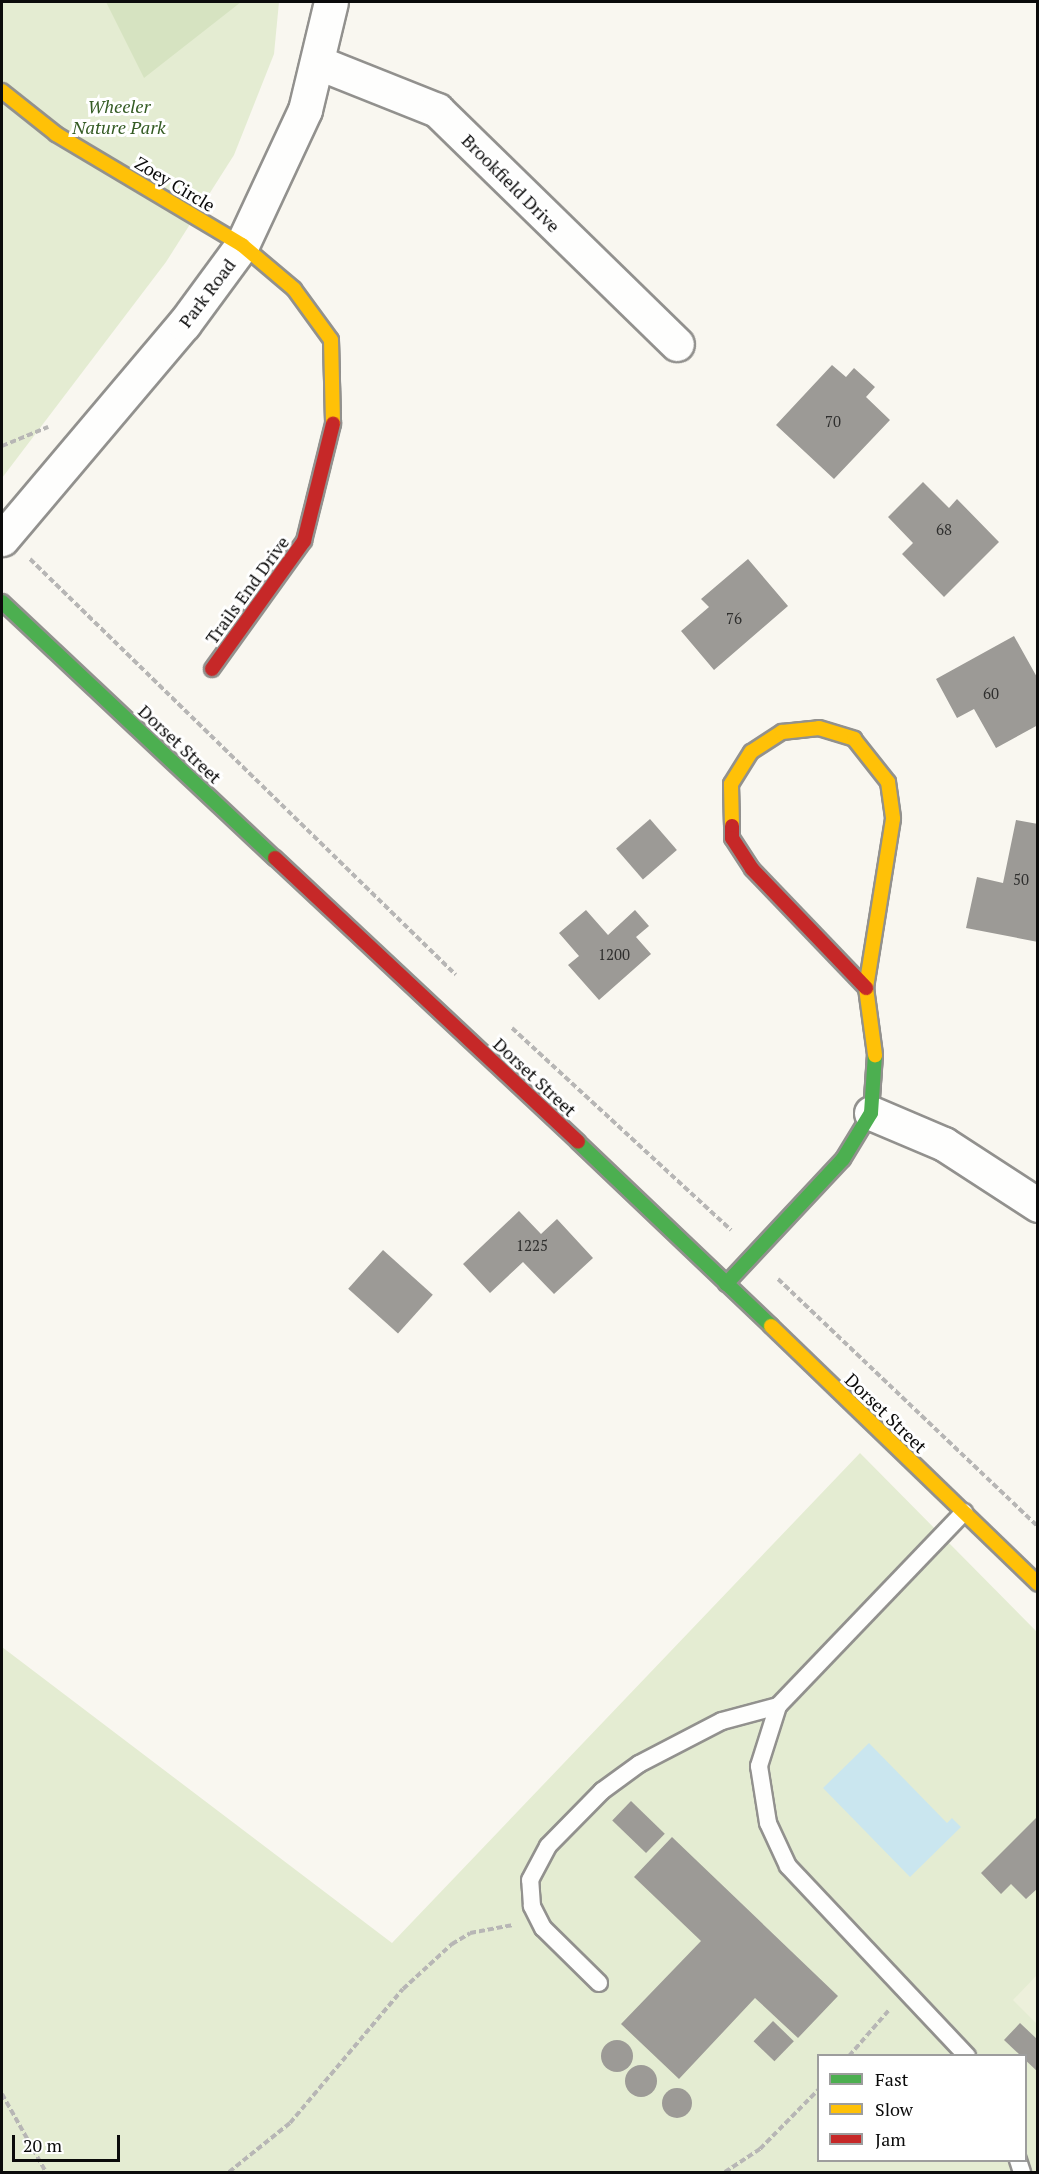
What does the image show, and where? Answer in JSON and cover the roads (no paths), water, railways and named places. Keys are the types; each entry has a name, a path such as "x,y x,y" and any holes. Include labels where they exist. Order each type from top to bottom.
{"street":[{"name":"Park Road","path":"3,537 184,324 242,245 287,158 319,63 331,2"},
{"name":"Brookfield Drive","path":"319,63 437,110 676,344"},
{"name":"Zoey Circle","path":"2,91 57,134 242,245"},
{"name":"Trails End Drive","path":"212,669 304,541 334,421 331,340 294,290 242,245"},
{"name":"Dorset Street","path":"2,602 726,1284 1038,1584"},
{"path":"726,1284 843,1159 871,1113 878,1052 866,988 893,819 888,782 854,739 819,728 782,732 751,752 732,784 732,838 752,869 866,988"},
{"path":"871,1113 944,1144 1038,1205"}],"lane":[{"path":"964,1512 778,1706 759,1766 776,1846 825,1910 966,2054"},
{"path":"599,1983 543,1928 532,1906 530,1880 548,1845 574,1816 639,1764 689,1735 778,1706"}],"water":[{"path":"869,1743 947,1823 952,1818 961,1827 910,1877 823,1788"}],"park label":[{"name":"Wheeler Nature Park","path":"119,117"}]}
